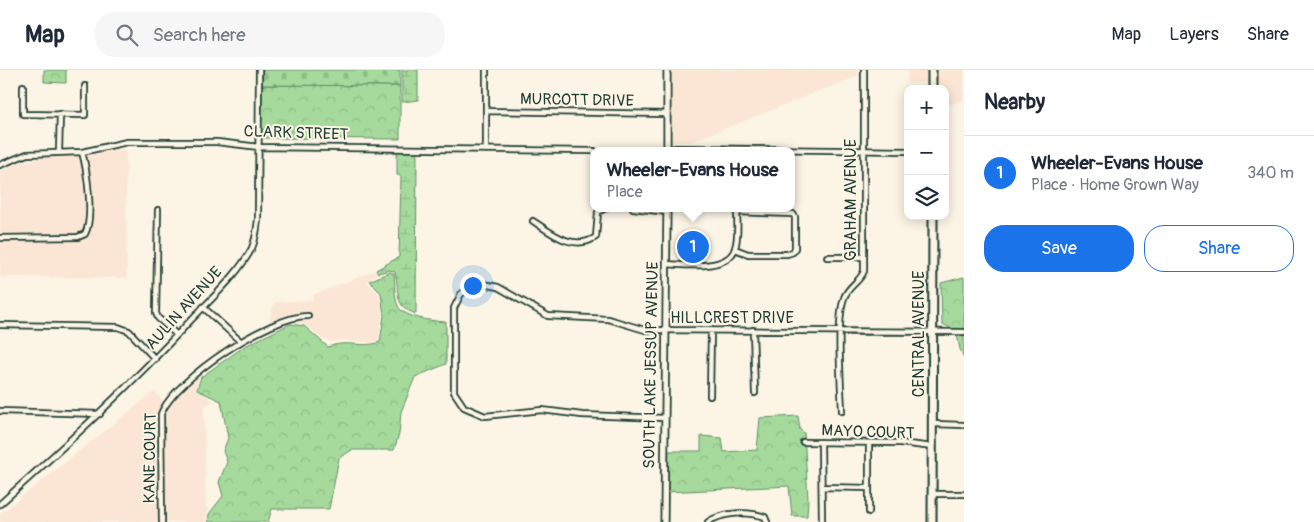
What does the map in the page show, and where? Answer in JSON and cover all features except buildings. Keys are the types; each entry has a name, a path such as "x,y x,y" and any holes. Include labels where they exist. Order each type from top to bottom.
{"main road":[{"path":"932,70 932,85"},
{"name":"CENTRAL AVENUE","path":"932,522 933,220"}],"street":[{"name":"AULIN AVENUE","path":"0,504 100,414 155,360 239,267 255,239 258,218 259,70"},
{"path":"486,70 486,150"},
{"path":"666,147 668,70"},
{"name":"GRAHAM AVENUE","path":"842,411 841,331 844,298 848,289 862,278 864,257 864,70"},
{"path":"23,86 23,114 85,115 85,86"},
{"name":"MURCOTT DRIVE","path":"486,111 667,114"},
{"path":"59,152 60,114"},
{"name":"CLARK STREET","path":"0,165 27,154 82,152 127,142 217,142 259,147 590,151"},
{"path":"795,150 904,151"},
{"path":"0,238 78,237 85,234 88,226 88,178 82,152"},
{"path":"158,210 156,313 158,318 177,335"},
{"path":"533,220 564,241 590,241 596,237 598,212"},
{"name":"SOUTH LAKE JESSUP AVENUE","path":"664,522 666,212"},
{"path":"666,264 718,264 728,258 735,249 737,212"},
{"path":"735,249 748,254 787,254 793,252 795,248 795,216 792,214 764,212"},
{"path":"827,257 864,257"},
{"name":"HILLCREST DRIVE","path":"664,418 582,415 542,410 485,416 464,406 457,400 454,392 453,358 456,302 468,288 478,283 498,287 548,316 608,319 636,328 666,330 964,332"},
{"path":"203,307 240,341"},
{"name":"KANE COURT","path":"162,522 161,414 165,402 211,362 240,341 297,316 308,316"},
{"path":"0,325 118,326 129,331 155,360"},
{"path":"710,396 711,330"},
{"path":"754,330 754,393"},
{"path":"0,411 100,414"},
{"path":"933,424 964,424"},
{"name":"MAYO COURT","path":"803,442 900,443 932,450"},
{"path":"822,442 822,522"},
{"path":"869,443 869,512"},
{"path":"822,487 869,488"},
{"path":"932,494 964,494"},
{"path":"708,522 716,517 736,514 759,515 765,517 767,522"}],"shaded area":[{"path":"671,70 858,70 858,76 691,142 671,142"},
{"path":"908,70 930,70 930,82 907,83"},
{"path":"935,70 964,70 964,100 949,105 949,85 937,85"},
{"path":"123,149 126,153 127,278 0,277 0,171 20,162 45,157 77,157"},
{"path":"376,270 378,273 367,281 379,294 382,316 379,340 373,343 339,340 333,342 322,339 305,324 290,322 286,324 297,318 310,319 310,314 296,313 269,321 274,302 313,300 313,295"},
{"path":"207,369 199,378 195,390 208,397 212,402 204,406 206,508 210,508 207,513 206,522 164,522 163,414 167,404"},
{"path":"155,391 163,401 159,414 159,522 0,522 0,514"}],"green space":[{"path":"44,70 66,70 66,83 44,82"},
{"path":"262,70 400,70 400,86 262,85"},
{"path":"402,70 418,70 418,100 402,102"},
{"path":"262,85 400,86 400,139 261,138"},
{"path":"397,151 417,152 416,314 409,311 401,303 395,272 390,270 378,273 376,270 399,257 401,176 397,175"},
{"path":"390,272 394,274 396,298 401,310 419,318 446,322 446,364 415,377 401,412 399,434 394,450 352,450 339,458 329,509 272,509 268,522 208,522 209,514 223,496 219,482 227,462 223,451 228,438 221,401 197,390 201,377 245,346 290,324 304,326 328,347 342,344 367,345 380,342 384,316 381,293 369,281"},
{"path":"964,277 964,358 956,330 942,324 941,283"},
{"path":"798,416 800,430 804,433 808,499 807,516 792,516 789,486 666,492 666,451 701,451 701,436 722,438 724,452 757,450 760,418"}],"place":[{"name":"Wheeler-Evans House","path":"693,247"}]}
